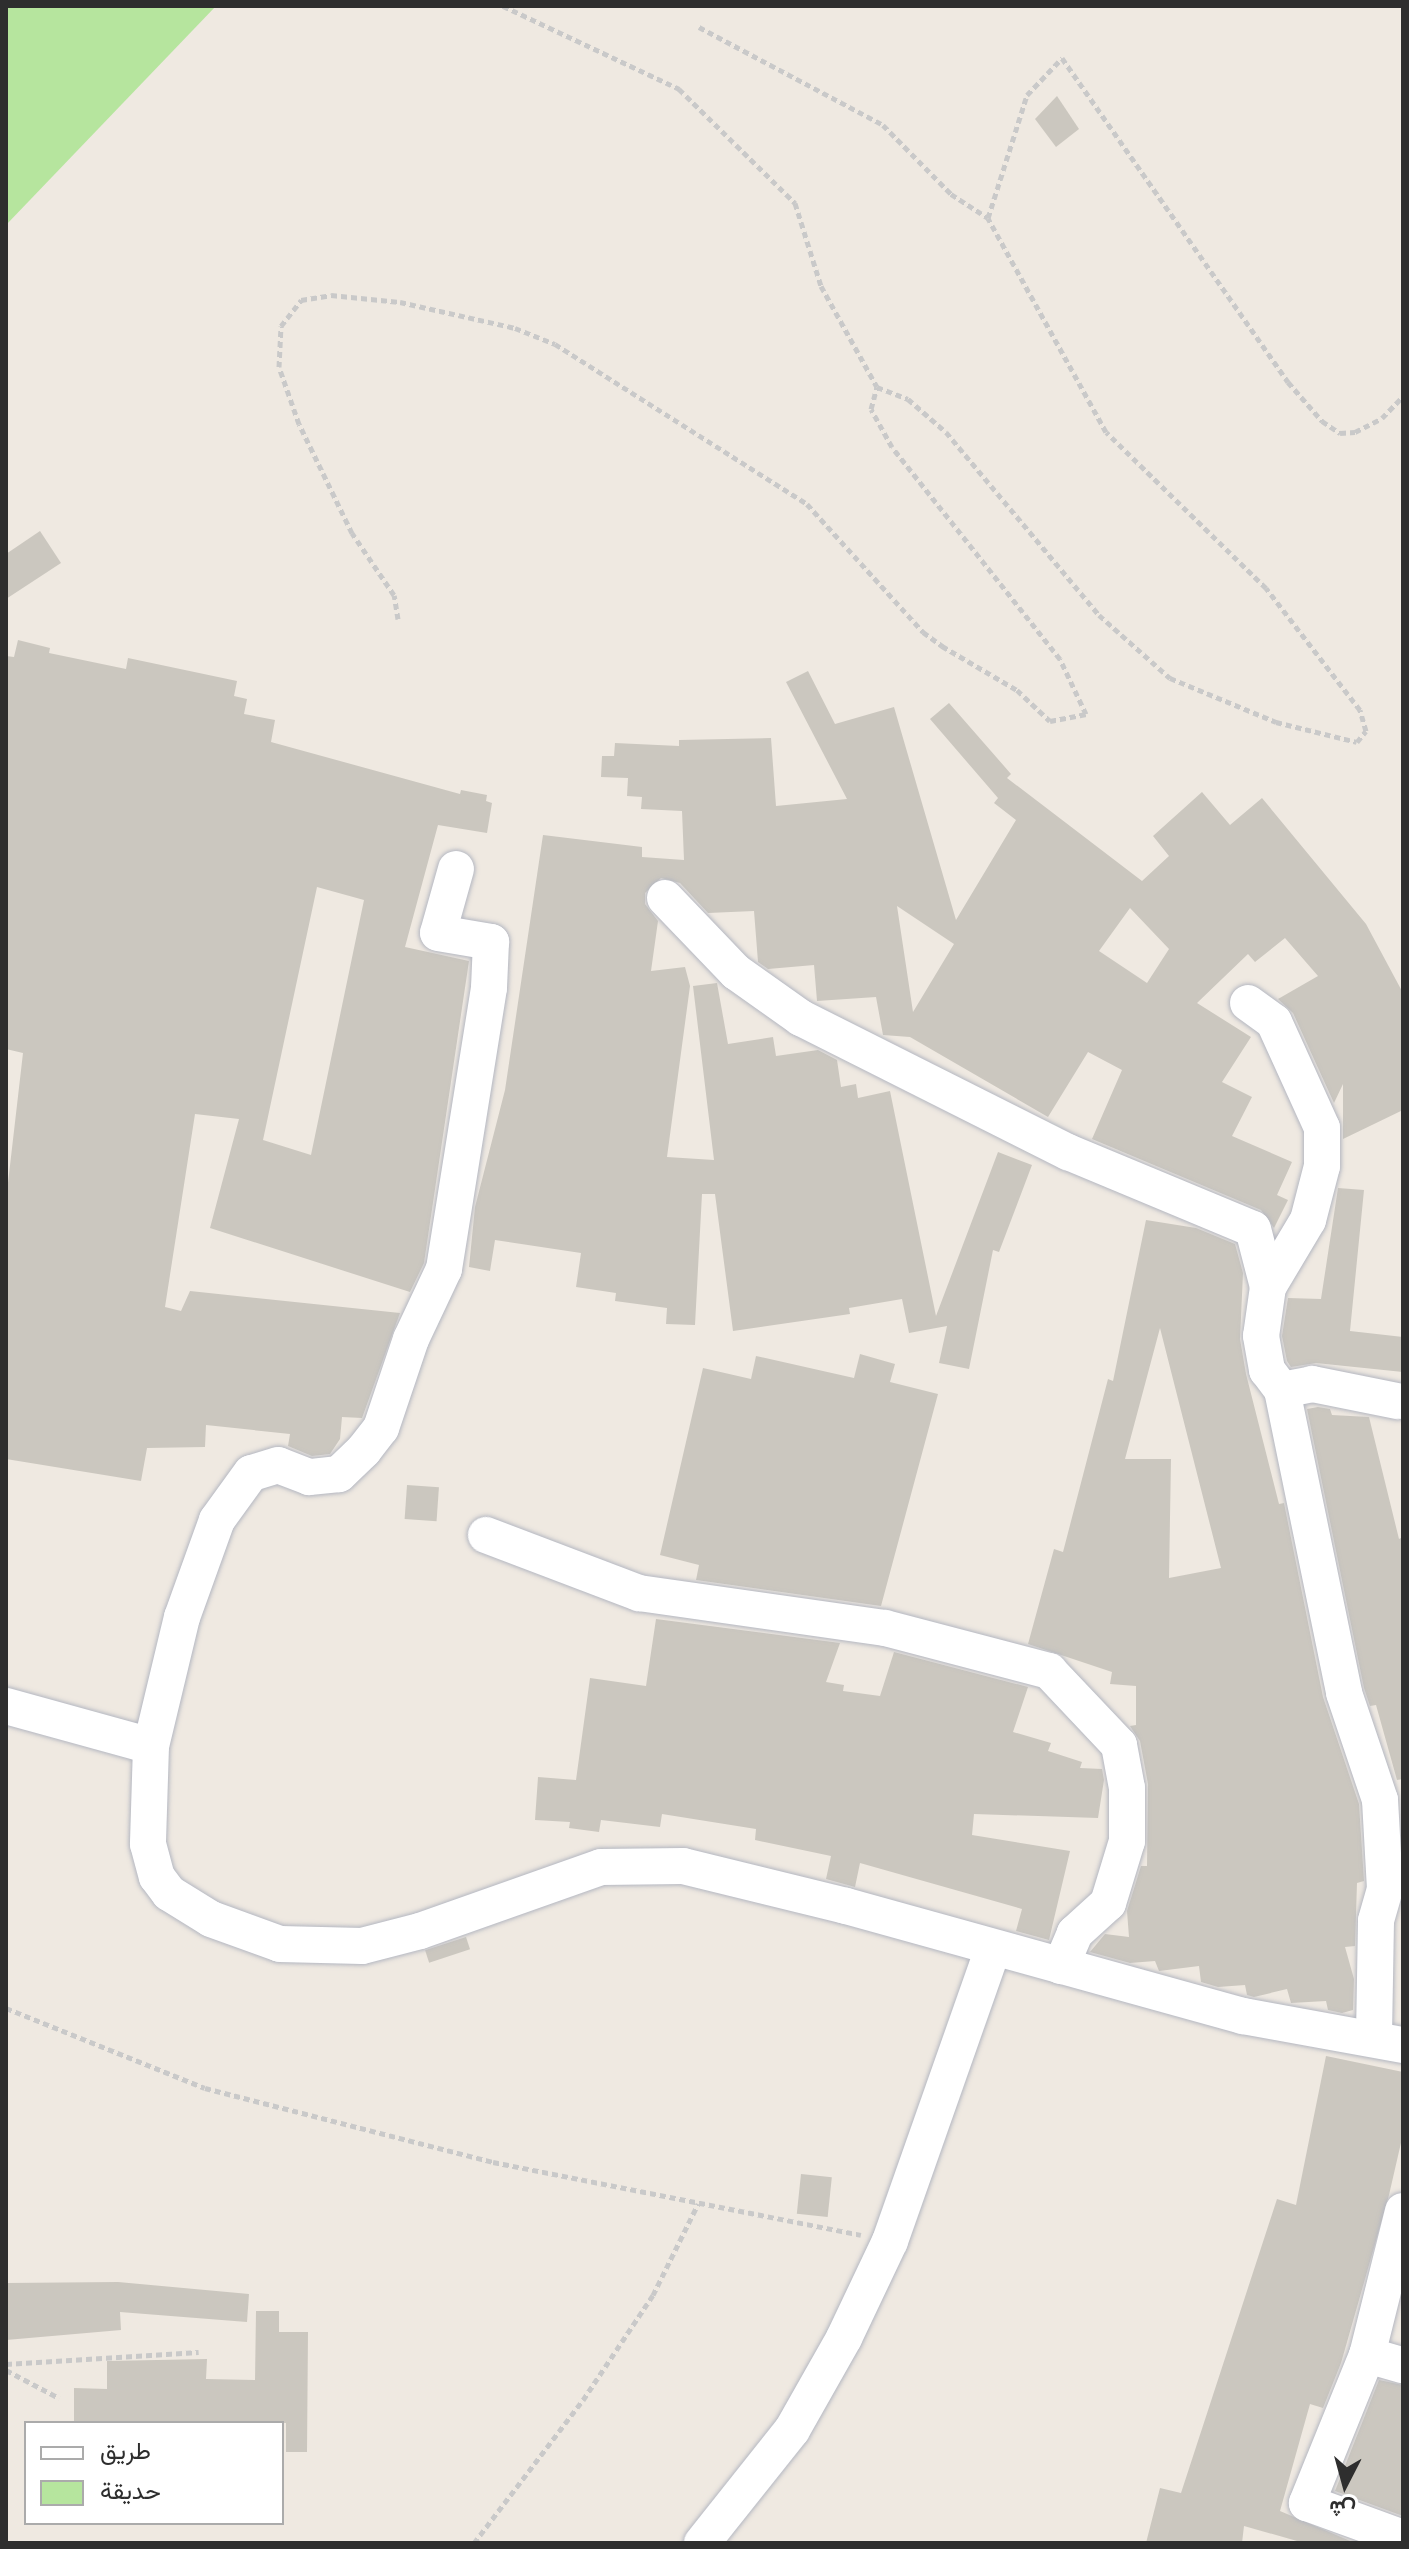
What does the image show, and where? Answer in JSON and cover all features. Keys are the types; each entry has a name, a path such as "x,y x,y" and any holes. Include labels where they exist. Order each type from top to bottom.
{"street":[{"path":"456,869 438,933 491,942 489,988 444,1269 411,1339 381,1428 364,1450 339,1474 309,1477 278,1465 251,1473 217,1520 182,1617 151,1746 148,1844 157,1877 189,1908 280,1944 362,1946 420,1931 601,1867 632,1864 683,1866 741,1878 1243,2016 1388,2042 1376,1921 1385,1889 1380,1800 1344,1693 1282,1390 1267,1370 1261,1336 1268,1287 1253,1229 1068,1152 801,1018 736,972 665,898"},
{"path":"1248,1003 1274,1022 1322,1128 1322,1166 1308,1220 1268,1287"},
{"path":"1282,1390 1312,1384 1397,1401"},
{"path":"486,1535 639,1593 885,1628 1049,1671 1119,1745 1127,1788 1127,1841 1108,1903 1075,1933 1061,1966"},
{"path":"6,1706 151,1746"},
{"path":"702,2543 792,2430 890,2241 993,1949"},
{"path":"1403,2211 1367,2355 1307,2503 1403,2538"},
{"path":"1367,2355 1403,2365"}],"path":[{"path":"503,6 679,89 795,203 821,286 877,387 908,399 946,432 1099,615 1170,678 1276,722 1357,742 1366,731 1360,710 1266,588 1106,432 988,218 951,194 883,125 699,27"},
{"path":"988,218 1027,95 1062,58 1288,382 1322,421 1340,433 1355,432 1382,418 1403,396"},
{"path":"398,619 394,595 352,533 299,424 279,367 281,326 301,300 331,295 400,302 515,328 555,344 807,504 923,632 942,646 1017,690 1050,721 1086,714 1060,659 892,447 871,409 877,387"},
{"path":"6,2008 205,2088 493,2162 890,2241"},
{"path":"474,2543 583,2400 653,2295 698,2204"},
{"path":"6,2364 199,2352"},
{"path":"6,2370 59,2398"}],"green space":[{"path":"6,6 216,6 6,225"}],"building":[{"path":"1057,96 1079,129 1056,147 1035,119"},
{"path":"40,531 61,563 6,599 6,554"},
{"path":"18,640 50,648 49,653 126,669 128,658 237,681 234,696 247,699 244,714 275,720 271,742 460,794 461,790 487,795 486,801 492,803 487,833 438,825 405,947 469,961 424,1263 410,1292 210,1228 239,1119 195,1114 165,1307 181,1311 190,1291 400,1313 362,1418 342,1417 340,1439 330,1454 312,1456 288,1446 290,1434 206,1425 205,1447 147,1448 141,1481 6,1459 6,1200 23,1053 6,1049 6,656 14,657","holes":["317,887 364,900 311,1155 263,1140"]},
{"path":"808,671 835,724 894,707 956,920 1016,820 994,803 998,798 930,719 949,703 1011,774 1007,778 1142,881 1169,856 1153,836 1202,792 1230,825 1262,798 1366,924 1403,993 1403,1110 1343,1139 1343,1084 1334,1103 1293,1013 1278,999 1318,976 1285,938 1255,962 1248,954 1197,1003 1251,1037 1222,1082 1252,1097 1232,1136 1292,1162 1277,1195 1288,1200 1274,1228 1261,1210 1092,1139 1122,1070 1088,1052 1048,1117 910,1037 883,1035 876,997 817,1001 814,965 768,969 758,962 754,911 708,913 680,883 661,878 645,893 645,904 658,921 651,971 685,967 690,986 667,1157 714,1160 693,986 717,983 728,1044 773,1037 776,1056 818,1050 837,1060 841,1087 856,1084 858,1098 890,1091 936,1316 998,1152 1032,1165 999,1252 993,1250 969,1369 939,1363 947,1326 909,1333 902,1299 849,1308 850,1314 733,1331 715,1194 702,1194 695,1325 666,1324 667,1308 615,1301 616,1293 576,1287 581,1253 495,1240 490,1271 469,1267 475,1207 505,1090 543,835 642,847 642,857 684,860 682,811 641,809 642,797 627,796 628,778 601,777 602,756 614,756 615,743 679,746 679,740 771,738 776,806 847,799 786,682","holes":["897,906 954,944 913,1012","1130,908 1169,949 1147,983 1099,951"]},
{"path":"1338,1188 1364,1190 1350,1331 1403,1337 1403,1372 1316,1363 1291,1367 1287,1361 1282,1336 1288,1298 1321,1299"},
{"path":"1146,1220 1196,1228 1235,1244 1243,1273 1240,1339 1246,1374 1279,1504 1284,1503 1323,1697 1359,1804 1364,1881 1357,1883 1355,1946 1345,1947 1354,1979 1353,2010 1342,2013 1328,2010 1326,2001 1291,2003 1287,1989 1254,1997 1247,1995 1245,1985 1218,1987 1201,1982 1199,1966 1159,1971 1155,1961 1130,1963 1090,1952 1105,1934 1129,1937 1127,1911 1141,1866 1147,1866 1148,1784 1140,1741 1130,1726 1136,1725 1136,1686 1110,1684 1112,1672 1028,1644 1054,1549 1063,1552 1108,1379 1113,1381","holes":["1160,1328 1221,1568 1169,1578 1171,1459 1125,1459"]},
{"path":"860,1354 895,1364 890,1382 938,1394 881,1606 696,1580 699,1565 660,1555 703,1368 751,1379 756,1356 854,1378"},
{"path":"1307,1409 1330,1409 1332,1415 1369,1417 1399,1539 1403,1537 1403,1779 1397,1780 1376,1705 1370,1706 1364,1688"},
{"path":"407,1485 439,1487 437,1521 405,1519"},
{"path":"656,1619 840,1643 826,1682 844,1685 843,1691 880,1696 894,1652 1028,1687 1013,1732 1051,1743 1048,1751 1082,1762 1080,1768 1102,1769 1104,1780 1098,1818 974,1814 972,1835 1070,1851 1049,1940 1016,1931 1022,1909 860,1863 855,1887 826,1879 831,1856 755,1840 756,1829 662,1814 660,1827 601,1820 599,1832 569,1828 570,1822 535,1820 538,1777 576,1780 590,1678 646,1686"},
{"path":"466,1937 470,1949 429,1963 425,1950"},
{"path":"1326,2056 1403,2072 1403,2134 1389,2195 1341,2363 1323,2408 1310,2404 1280,2511 1355,2543 1304,2543 1244,2526 1242,2543 1146,2543 1160,2488 1181,2493 1277,2199 1296,2205"},
{"path":"801,2174 832,2177 828,2217 797,2214"},
{"path":"118,2282 249,2294 247,2322 120,2312 121,2330 6,2340 6,2283"},
{"path":"256,2311 279,2311 279,2332 308,2332 307,2452 286,2452 284,2421 74,2421 74,2388 107,2389 107,2361 207,2359 206,2379 255,2380"},
{"path":"1379,2380 1403,2385 1403,2516 1335,2491"}]}
